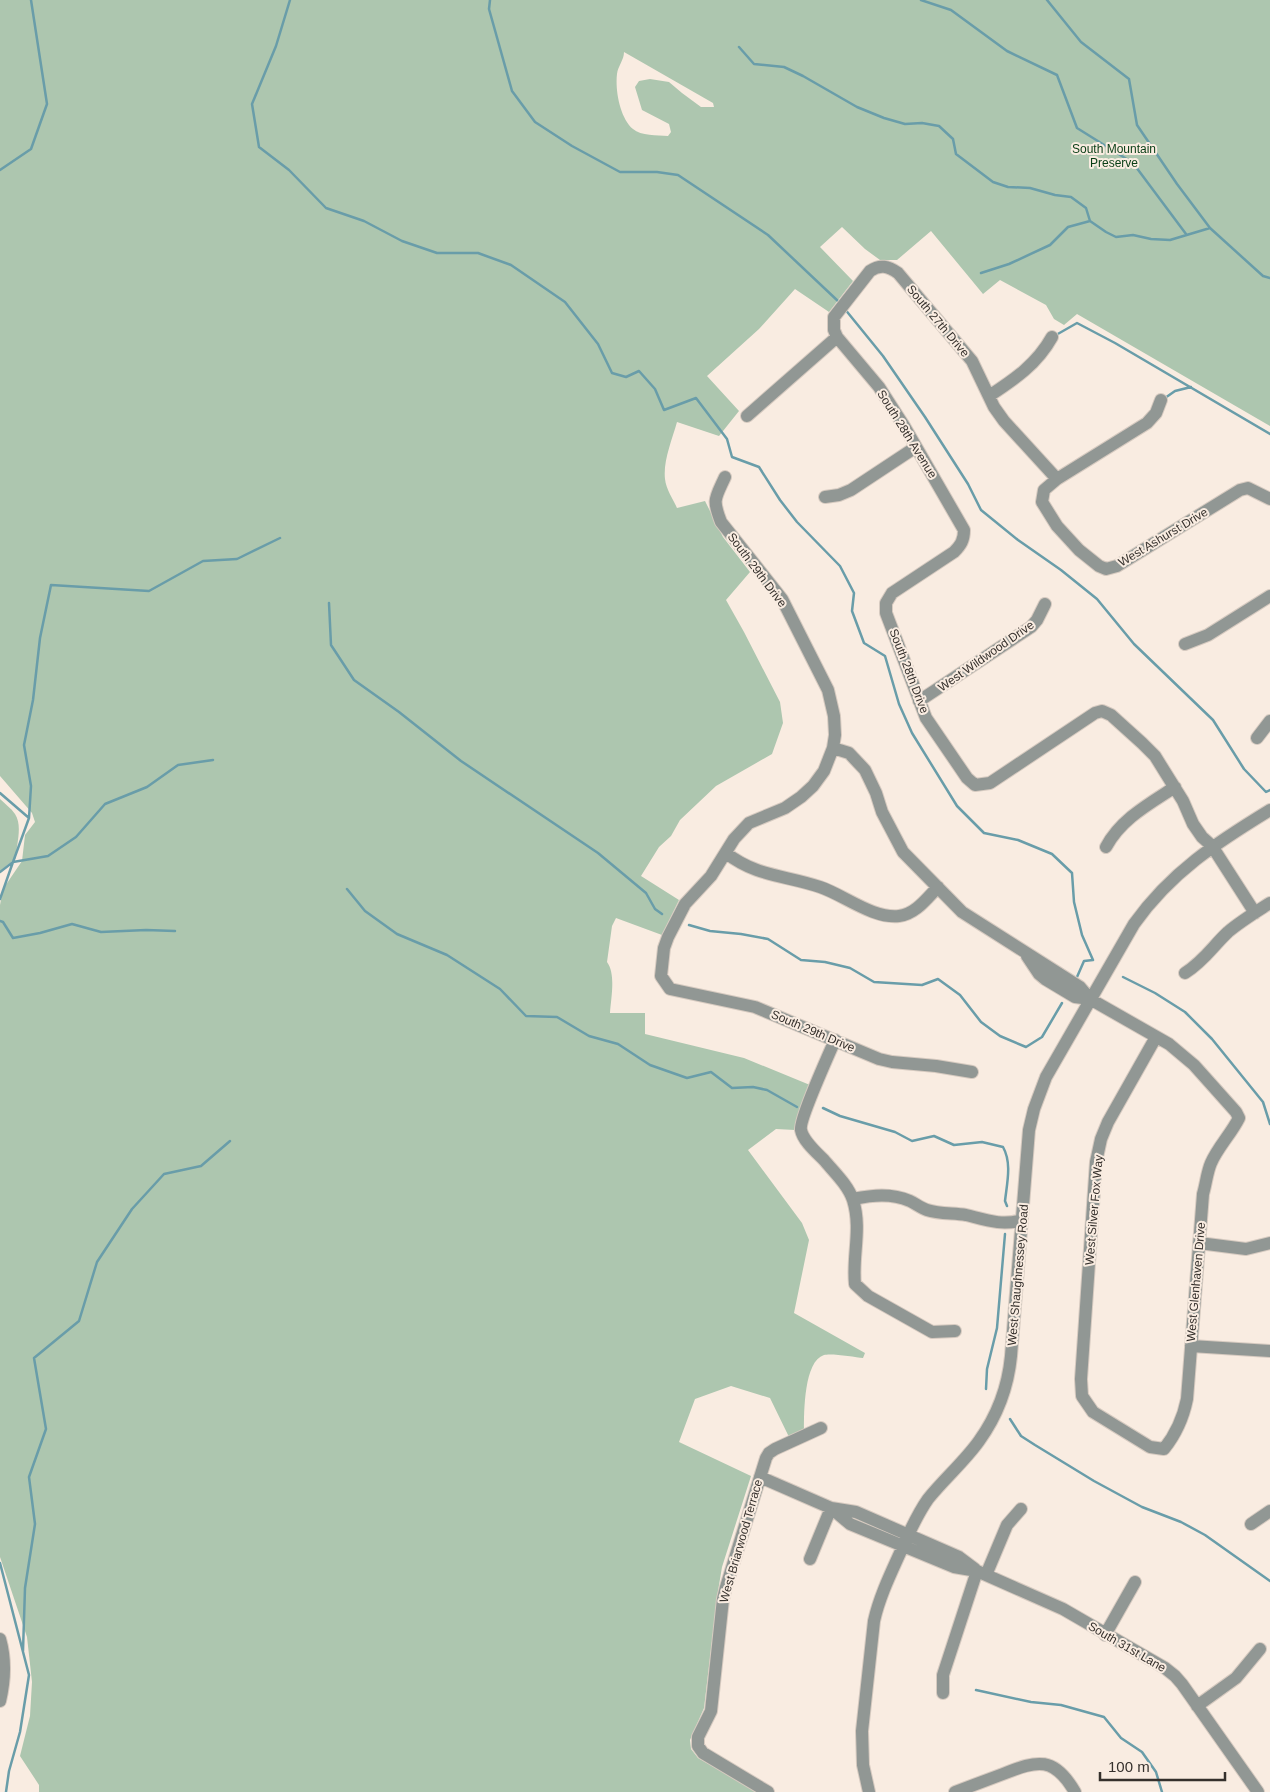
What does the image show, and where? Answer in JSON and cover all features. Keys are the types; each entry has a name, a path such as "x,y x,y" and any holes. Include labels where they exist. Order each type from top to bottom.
{"street":[{"name":"South 27th Drive","path":"837,338 833,324 834,317 844,304 870,271 876,267 891,268 972,361 1004,421 1057,479"},
{"path":"989,396 1020,376 1044,350 1052,337"},
{"path":"747,416 837,338"},
{"name":"South 28th Avenue","path":"837,338 878,387 916,447 964,530 961,545 954,552 892,593 886,603"},
{"path":"1057,479 1147,423 1156,413 1161,400"},
{"path":"826,497 839,495 851,490 916,447"},
{"name":"South 29th Drive","path":"725,477 714,501 717,512 722,522 782,599 828,690 834,716 835,735 833,748 824,771 813,786 785,808 750,823 734,840 711,876 685,904 664,948 660,976 670,988 755,1006 892,1062 972,1072"},
{"name":"West Ashurst Drive","path":"1057,479 1044,490 1042,502 1057,526 1079,550 1099,566 1106,569 1117,566 1240,490 1248,488 1270,499"},
{"path":"1185,644 1208,635 1270,596"},
{"name":"South 28th Drive","path":"886,603 886,613 926,718 967,778 975,785 990,783 1095,713 1102,711 1111,715 1149,749 1175,787"},
{"name":"West Wildwood Drive","path":"919,702 1031,627 1045,604"},
{"path":"1257,738 1270,722"},
{"path":"833,748 849,753 865,770 876,793 882,812 904,852 962,912 1034,956 1056,979 1080,987 1090,999 1156,1037"},
{"path":"1106,847 1113,834 1125,822 1175,787 1197,822 1202,837 1212,846 1255,913"},
{"name":"West Shaughnessey Road","path":"869,1792 863,1766 862,1731 874,1621 882,1595 905,1540 918,1516 929,1498 979,1442 1003,1396 1012,1356 1029,1130 1034,1108 1046,1077 1141,914 1166,885 1212,846 1270,810"},
{"path":"726,853 751,869 820,887 888,916 900,916 910,913 938,887"},
{"path":"1186,973 1200,964 1227,933 1270,903"},
{"name":"West Glenhaven Drive","path":"1156,1037 1169,1044 1194,1064 1236,1112 1238,1118 1210,1164 1203,1194 1187,1399 1184,1417 1173,1438 1164,1449"},
{"name":"West Silver Fox Way","path":"1156,1037 1108,1122 1101,1139 1096,1162 1081,1379 1082,1396 1092,1412 1150,1447 1164,1449"},
{"path":"835,1040 803,1116 801,1130 806,1141 841,1180 853,1199 858,1236 854,1272 855,1284 868,1296 932,1332 955,1331"},
{"path":"853,1199 887,1195 910,1201 926,1210 965,1215 989,1213 1022,1220"},
{"path":"1199,1244 1246,1249 1270,1243"},
{"path":"1191,1346 1270,1351"},
{"name":"West Briarwood Terrace","path":"768,1792 702,1754 698,1746 698,1737 711,1711 723,1599 769,1453 821,1428"},
{"name":"South 31st Lane","path":"760,1478 831,1508 850,1524 869,1525 938,1554 954,1567 981,1573 1063,1609 1165,1668 1175,1676 1258,1792"},
{"path":"810,1559 831,1508"},
{"path":"943,1692 943,1675 981,1573 1008,1526 1021,1509"},
{"path":"1252,1524 1270,1511"},
{"path":"1105,1635 1135,1582"},
{"path":"0,1639 4,1669 0,1701"},
{"path":"1197,1706 1236,1678 1260,1649"},
{"path":"955,1792 1023,1766 1037,1763 1054,1768 1063,1774 1075,1792"}],"green space":[{"name":"South Mountain Preserve","path":"0,0 1270,0 1270,426 1077,314 1064,325 1054,319 1046,305 1000,280 983,294 931,231 897,260 880,260 865,249 842,227 820,247 853,281 829,312 795,289 759,329 707,376 739,411 719,436 677,422 668,450 665,479 677,508 705,501 723,537 750,572 726,600 780,702 783,723 772,754 716,786 680,820 671,836 659,847 641,876 679,900 662,935 616,918 612,926 607,962 612,979 610,1013 645,1013 645,1034 744,1058 810,1085 795,1130 776,1129 748,1150 802,1223 809,1240 794,1313 865,1353 863,1358 824,1355 817,1359 812,1367 806,1388 804,1429 789,1437 770,1398 731,1386 695,1399 679,1442 751,1476 722,1567 704,1708 690,1740 691,1749 698,1758 758,1792 39,1792 39,1785 20,1756 30,1716 32,1682 27,1637 0,1557 0,905 3,889 22,861 25,835 35,822 32,813 0,776","holes":["624,52 713,103 714,107 701,107 669,82 650,79 639,81 635,87 642,110 669,124 671,132 668,136 649,135 636,131 628,124 618,96 617,74"]},
{"path":"0,799 15,814 19,830 16,858 0,871"}],"waterway":[{"path":"0,170 31,149 47,104 31,0"},
{"path":"290,0 276,46 252,104 259,147 289,170 326,208 364,221 402,241 437,253 478,253 511,265 565,302 598,344 612,373 626,377 639,371 655,389 664,410 696,398 727,439 732,457 759,467 797,522 840,566 854,593 852,611 864,643 885,656 899,704 912,733 957,806 984,833 1018,840 1052,854 1072,873 1074,902 1082,935 1093,960 1084,961 1077,977"},
{"path":"490,0 489,9 512,91 535,122 572,146 620,172 657,172 678,175 768,235 839,302"},
{"path":"921,0 951,10 1007,51 1057,75 1077,128 1133,163 1186,234"},
{"path":"1047,0 1081,42 1129,79 1137,125 1210,228"},
{"path":"739,47 754,64 784,67 857,107 884,118 905,124 922,123 939,126 953,139 956,154 993,182 1008,187 1030,188 1071,197 1086,208 1090,221 1116,237 1133,235 1151,239 1170,240 1210,228 1263,276 1270,278"},
{"path":"981,273 1009,264 1050,245 1068,227 1090,221"},
{"path":"844,308 883,356 925,417 968,484 981,510 1097,599 1134,644 1213,720 1244,769 1266,792 1270,790"},
{"path":"1056,335 1077,323 1115,343 1270,434"},
{"path":"1165,398 1175,391 1191,387"},
{"path":"29,818 31,786 24,745 33,700 40,638 51,585 149,591 203,561 237,559 280,538"},
{"path":"329,603 331,645 354,680 399,712 461,761 598,853 646,893 655,909 662,914"},
{"path":"0,899 13,862 48,856 76,837 105,804 147,787 178,765 213,760"},
{"path":"0,793 29,818 13,862 0,872"},
{"path":"347,889 365,911 397,934 447,955 500,989 526,1016 557,1017 589,1036 618,1044 650,1065 687,1078 711,1072 732,1088 753,1087 767,1090 797,1107"},
{"path":"0,921 3,922 13,938 72,924 101,932 175,931"},
{"path":"689,925 710,931 768,939 801,960 825,962 850,968 874,982 922,985 938,979 960,995 981,1022 1000,1036 1026,1047 1042,1037 1062,1003"},
{"path":"1123,977 1155,993 1185,1012 1212,1039 1263,1102 1270,1124"},
{"path":"823,1108 840,1116 895,1132 912,1141 934,1136 954,1145 982,1142 1003,1147 1008,1166 1005,1201 1007,1206"},
{"path":"23,1651 25,1588 35,1524 29,1477 46,1429 34,1358 79,1321 97,1262 132,1209 164,1174 201,1166 230,1141"},
{"path":"986,1389 987,1369 997,1328 1005,1234"},
{"path":"1010,1419 1021,1436 1035,1445 1094,1481 1142,1507 1181,1522 1205,1535 1270,1581"},
{"path":"0,1563 29,1675 20,1732 9,1771 6,1792"},
{"path":"976,1690 1031,1702 1061,1705 1104,1717 1121,1738 1142,1752 1156,1772 1162,1792"}]}
